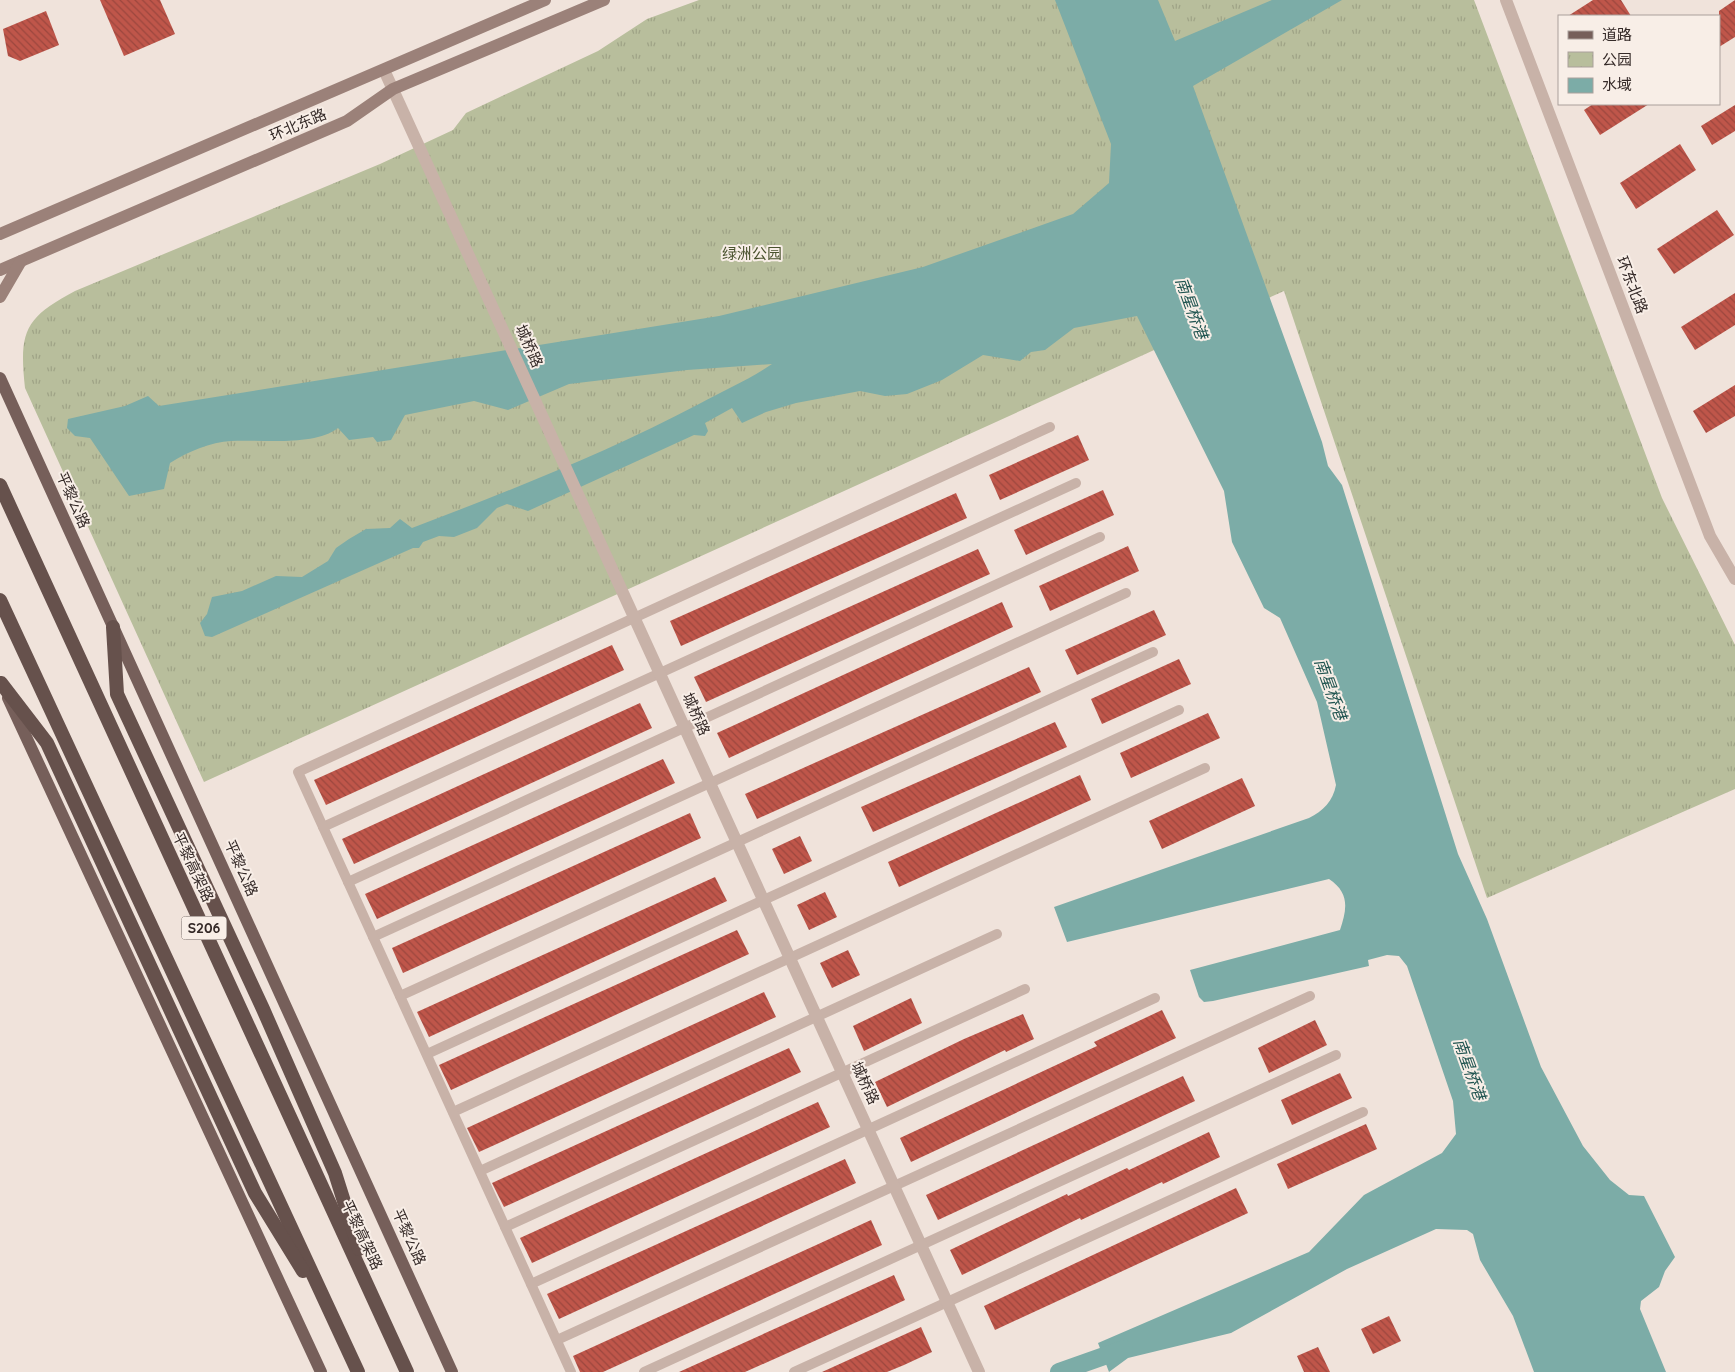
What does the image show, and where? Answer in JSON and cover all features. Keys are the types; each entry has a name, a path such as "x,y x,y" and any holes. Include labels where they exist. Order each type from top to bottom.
{"highway":[{"name":"平黎高架路","path":"0,485 407,1372"},
{"name":"S206","path":"0,600 358,1372"},
{"path":"113,627 117,694 263,1009 335,1173 375,1302"},
{"path":"1,681 46,743 255,1193 335,1323"}],"main road":[{"name":"环北东路","path":"0,234 545,0"},
{"name":"环北东路","path":"0,270 347,121 393,89 604,0"},
{"path":"0,224 18,226"},
{"path":"0,297 21,261"},
{"name":"平黎公路","path":"0,378 452,1372"},
{"path":"1,681 321,1372"}],"street":[{"name":"环东北路","path":"1506,0 1710,536 1735,579"},
{"name":"城桥路","path":"384,70 979,1372"}],"lane":[{"path":"572,1372 298,772 1050,427"},
{"path":"323,827 1076,483"},
{"path":"348,882 1100,537"},
{"path":"373,937 1126,593"},
{"path":"400,996 1153,652"},
{"path":"427,1054 1179,710"},
{"path":"453,1112 1206,768"},
{"path":"480,1171 997,934"},
{"path":"505,1227 1025,989"},
{"path":"557,1340 1310,996"},
{"path":"531,1284 1156,998"},
{"path":"644,1372 1336,1055"},
{"path":"794,1372 1362,1112"}],"green space":[{"name":"绿洲公园","path":"699,0 1474,0 1662,498 1735,645 1735,789 1487,898 1284,291 204,782 25,388 23,353 25,340 35,319 45,310 75,291 380,164 453,130 466,113 598,51 647,19"}],"water":[{"name":"南星桥港","path":"1055,0 1158,0 1175,41 1272,0 1342,0 1193,86 1322,442 1328,466 1342,485 1458,854 1487,919 1541,1067 1583,1146 1610,1180 1629,1195 1644,1196 1675,1257 1665,1271 1659,1287 1641,1301 1640,1309 1666,1372 1534,1372 1513,1316 1480,1260 1473,1234 1467,1230 1436,1229 1347,1269 1231,1333 1128,1358 1109,1372 1098,1343 1309,1252 1364,1195 1442,1153 1456,1134 1453,1101 1407,966 1399,956 1387,955 1368,960 1369,966 1213,1001 1204,1002 1199,997 1190,970 1340,930 1345,908 1344,896 1336,884 1329,879 1067,942 1054,907 1309,818 1327,805 1335,791 1336,785 1317,702 1280,618 1264,608 1232,542 1224,491 1137,316 1074,328 1045,350 1031,352 1020,361 983,355 942,380 907,394 885,396 860,391 796,403 766,412 742,423 732,408 705,423 708,431 705,436 694,435 528,511 507,504 497,508 477,528 454,537 439,536 423,542 419,548 413,548 212,637 205,636 200,623 207,614 212,597 242,591 276,576 302,577 328,561 336,548 366,529 390,528 400,519 412,528 521,485 629,439 746,380 772,364 687,370 569,384 508,410 474,401 405,415 391,440 377,442 373,437 349,440 338,428 315,438 301,440 215,443 191,451 170,463 164,489 129,496 90,438 75,436 67,428 68,419 125,406 148,396 159,406 719,316 923,267 1073,214 1109,183 1111,144"}],"building":[{"path":"100,0 160,0 175,34 124,56"},
{"path":"1593,0 1621,0 1630,15 1570,15"},
{"path":"1735,0 1735,37 1720,46 1720,15 1719,11"},
{"path":"46,11 59,45 20,61 8,56 3,29"},
{"path":"1592,105 1647,105 1600,135 1584,110"},
{"path":"1735,105 1735,131 1712,145 1701,126"},
{"path":"1680,144 1696,170 1636,209 1620,183"},
{"path":"1717,210 1734,235 1674,274 1657,249"},
{"path":"1735,293 1735,325 1695,350 1681,327"},
{"path":"1735,385 1735,416 1706,433 1693,411"},
{"path":"1078,435 1089,460 1000,500 989,475"},
{"path":"1103,490 1114,515 1026,555 1014,530"},
{"path":"956,493 967,518 681,646 670,621"},
{"path":"1128,546 1139,571 1050,611 1039,586"},
{"path":"978,549 990,574 706,702 694,677"},
{"path":"1002,602 1013,627 729,758 717,733"},
{"path":"1154,610 1166,635 1077,675 1065,650"},
{"path":"612,645 624,670 326,805 314,780"},
{"path":"1179,659 1191,684 1102,724 1091,699"},
{"path":"1029,667 1041,692 757,819 745,794"},
{"path":"640,703 652,728 354,864 342,839"},
{"path":"1208,713 1220,738 1131,778 1120,753"},
{"path":"1055,722 1067,747 873,832 861,807"},
{"path":"663,759 675,783 377,919 365,894"},
{"path":"1080,775 1091,800 899,887 888,862"},
{"path":"1242,778 1255,806 1162,849 1149,821"},
{"path":"690,813 701,838 403,973 392,948"},
{"path":"800,836 812,861 784,874 772,849"},
{"path":"715,877 727,901 429,1037 417,1012"},
{"path":"825,892 837,917 809,930 797,905"},
{"path":"737,930 749,954 451,1090 439,1065"},
{"path":"848,950 860,975 832,988 820,963"},
{"path":"764,992 776,1017 479,1152 467,1128"},
{"path":"911,998 922,1023 864,1051 853,1026"},
{"path":"1162,1010 1176,1038 911,1162 900,1138 1097,1046 1094,1042"},
{"path":"1023,1014 1034,1039 1006,1052 1005,1050 887,1107 875,1082 964,1039"},
{"path":"1315,1020 1327,1045 1269,1073 1258,1048"},
{"path":"789,1048 801,1072 504,1207 492,1183"},
{"path":"1340,1073 1352,1098 1292,1125 1281,1100"},
{"path":"1183,1076 1195,1101 938,1220 926,1195"},
{"path":"818,1102 830,1127 532,1263 520,1238"},
{"path":"1366,1124 1377,1149 1288,1189 1277,1164"},
{"path":"1209,1132 1220,1157 1081,1220 1080,1218 962,1275 950,1250 1067,1194 1068,1196 1127,1168 1129,1170"},
{"path":"845,1159 856,1183 559,1319 547,1294"},
{"path":"1236,1188 1248,1213 995,1330 984,1306"},
{"path":"871,1220 882,1245 603,1372 580,1372 573,1356"},
{"path":"894,1275 905,1300 877,1313 745,1372 679,1372"},
{"path":"1389,1316 1401,1341 1373,1354 1361,1329"},
{"path":"921,1327 932,1352 904,1365 887,1372 822,1372"},
{"path":"1318,1347 1330,1372 1304,1372 1297,1356"}],"waterway":[{"path":"1059,1372 1124,1349"}]}
